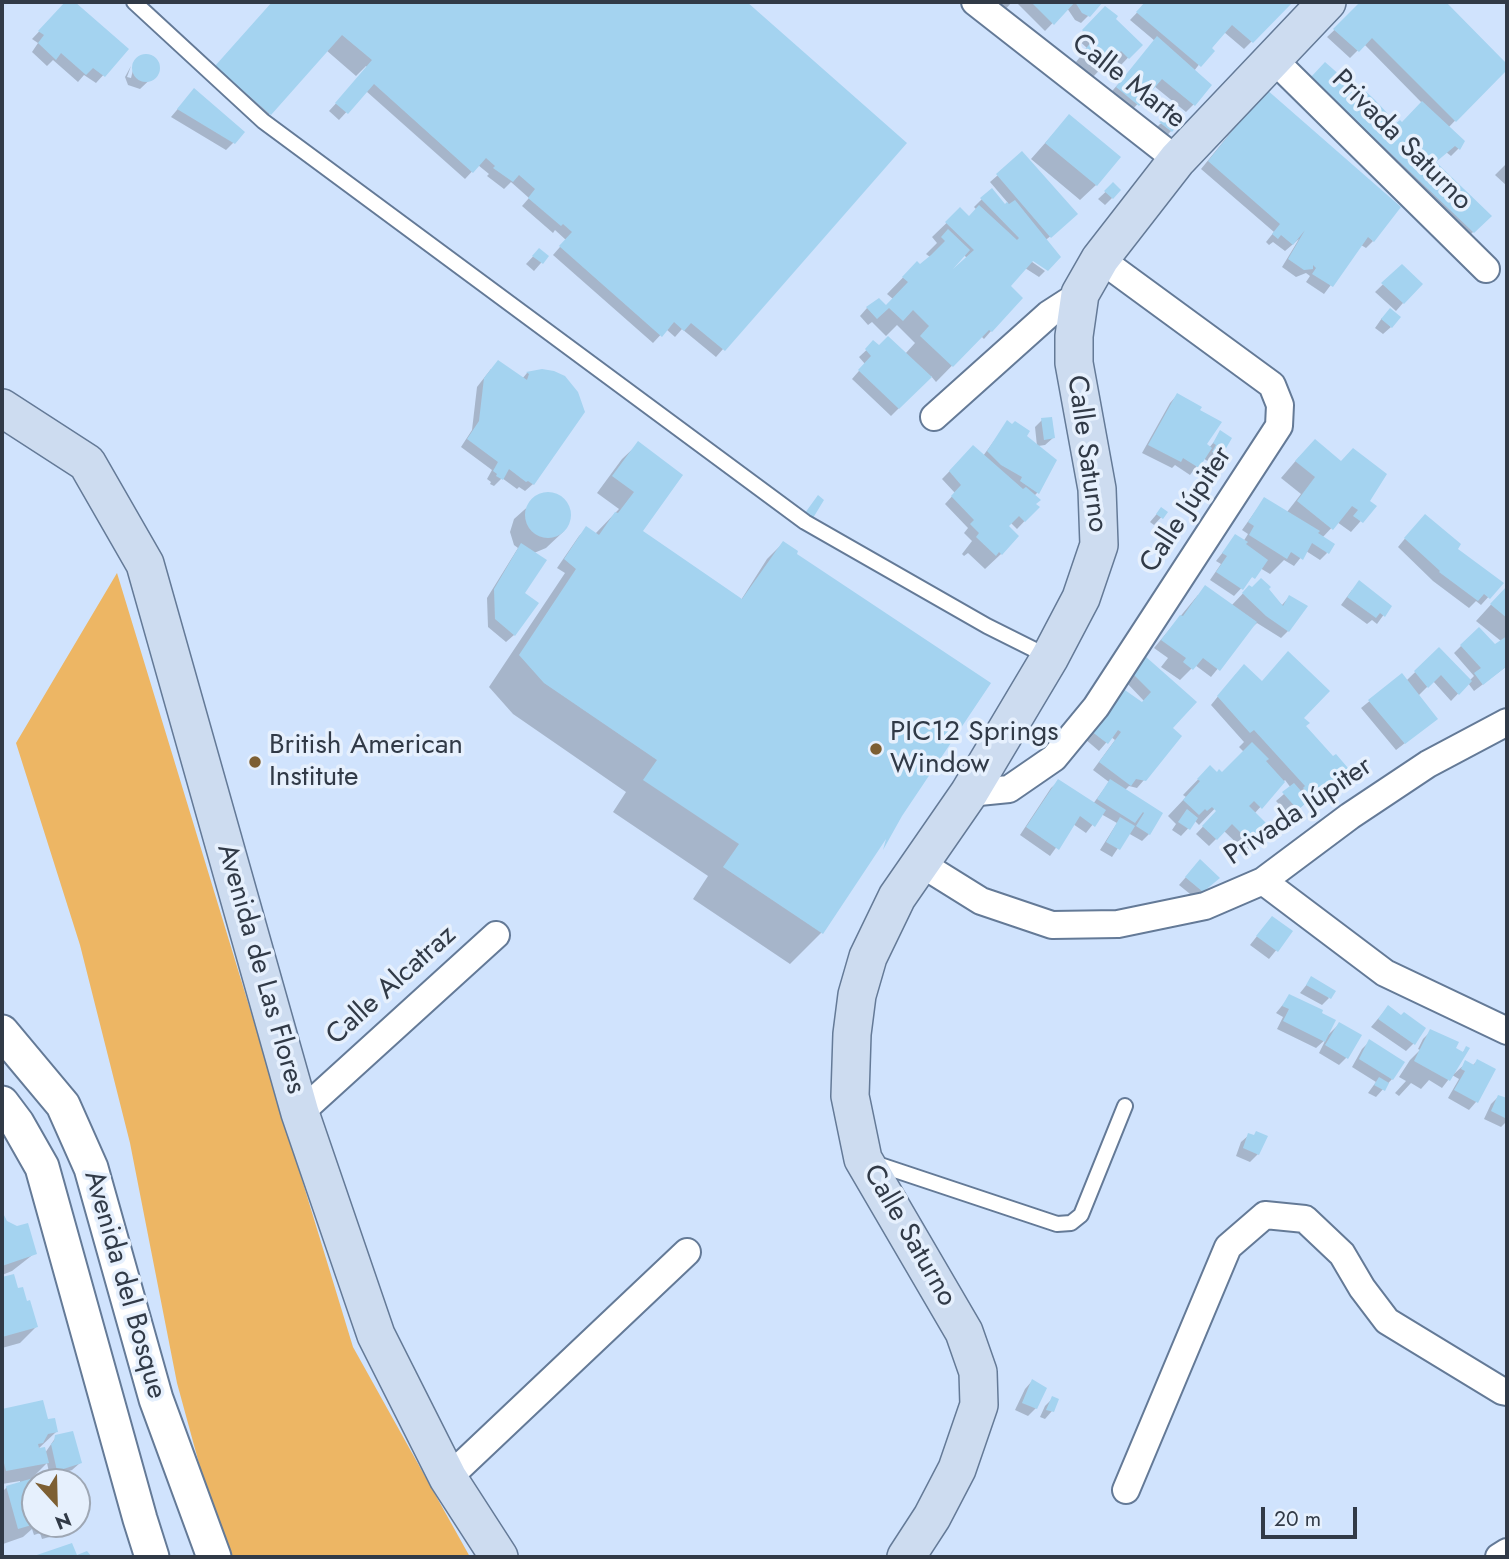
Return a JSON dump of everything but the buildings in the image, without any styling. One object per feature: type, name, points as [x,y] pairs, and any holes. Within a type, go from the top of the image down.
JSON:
[{"type":"main road","name":"Calle Saturno","points":[[906,1557],[932,1517],[957,1469],[979,1405],[978,1372],[964,1332],[863,1159],[850,1096],[852,1034],[857,995],[868,957],[897,897],[969,793],[1051,657],[1081,598],[1099,545],[1097,489],[1074,363],[1074,335],[1080,294],[1100,259],[1177,160],[1327,2]]},
{"type":"main road","name":"Avenida de Las Flores","points":[[2,408],[87,463],[145,564],[300,1113],[376,1335],[448,1478],[499,1557]]},
{"type":"street","name":"Calle Marte","points":[[975,2],[1177,160]]},
{"type":"street","name":"Privada Saturno","points":[[1272,58],[1486,269]]},
{"type":"street","name":"Calle Júpiter","points":[[969,793],[1009,789],[1054,758],[1096,707],[1279,426],[1280,405],[1272,385],[1100,259]]},
{"type":"street","points":[[934,417],[1049,314],[1080,294]]},
{"type":"street","name":"Privada Júpiter","points":[[920,863],[981,901],[1052,925],[1118,924],[1205,906],[1263,881],[1350,816],[1428,764],[1507,722]]},
{"type":"street","points":[[1263,881],[1385,973],[1507,1031]]},
{"type":"street","name":"Calle Alcatraz","points":[[300,1113],[496,934]]},
{"type":"street","name":"Avenida del Bosque","points":[[2,1032],[63,1105],[91,1168],[156,1399],[214,1557]]},
{"type":"street","name":"Avenida del Bosque","points":[[2,1103],[42,1167],[139,1519],[152,1557]]},
{"type":"street","points":[[1126,1490],[1228,1247],[1265,1215],[1305,1219],[1342,1254],[1362,1288],[1387,1321],[1507,1392]]},
{"type":"street","points":[[448,1478],[687,1252]]},
{"type":"street","points":[[1499,1557],[1507,1552]]},
{"type":"lane","points":[[134,2],[262,121],[805,522],[986,626],[1051,657]]},
{"type":"lane","points":[[863,1159],[1057,1224],[1071,1223],[1081,1215],[1125,1106]]},
{"type":"shaded area","points":[[117,573],[353,1347],[470,1557],[230,1557],[218,1533],[177,1383],[130,1143],[80,945],[16,743]]},
{"type":"place","name":"PIC12 Springs Window","points":[[876,749]]},
{"type":"place","name":"British American Institute","points":[[255,762]]}]
